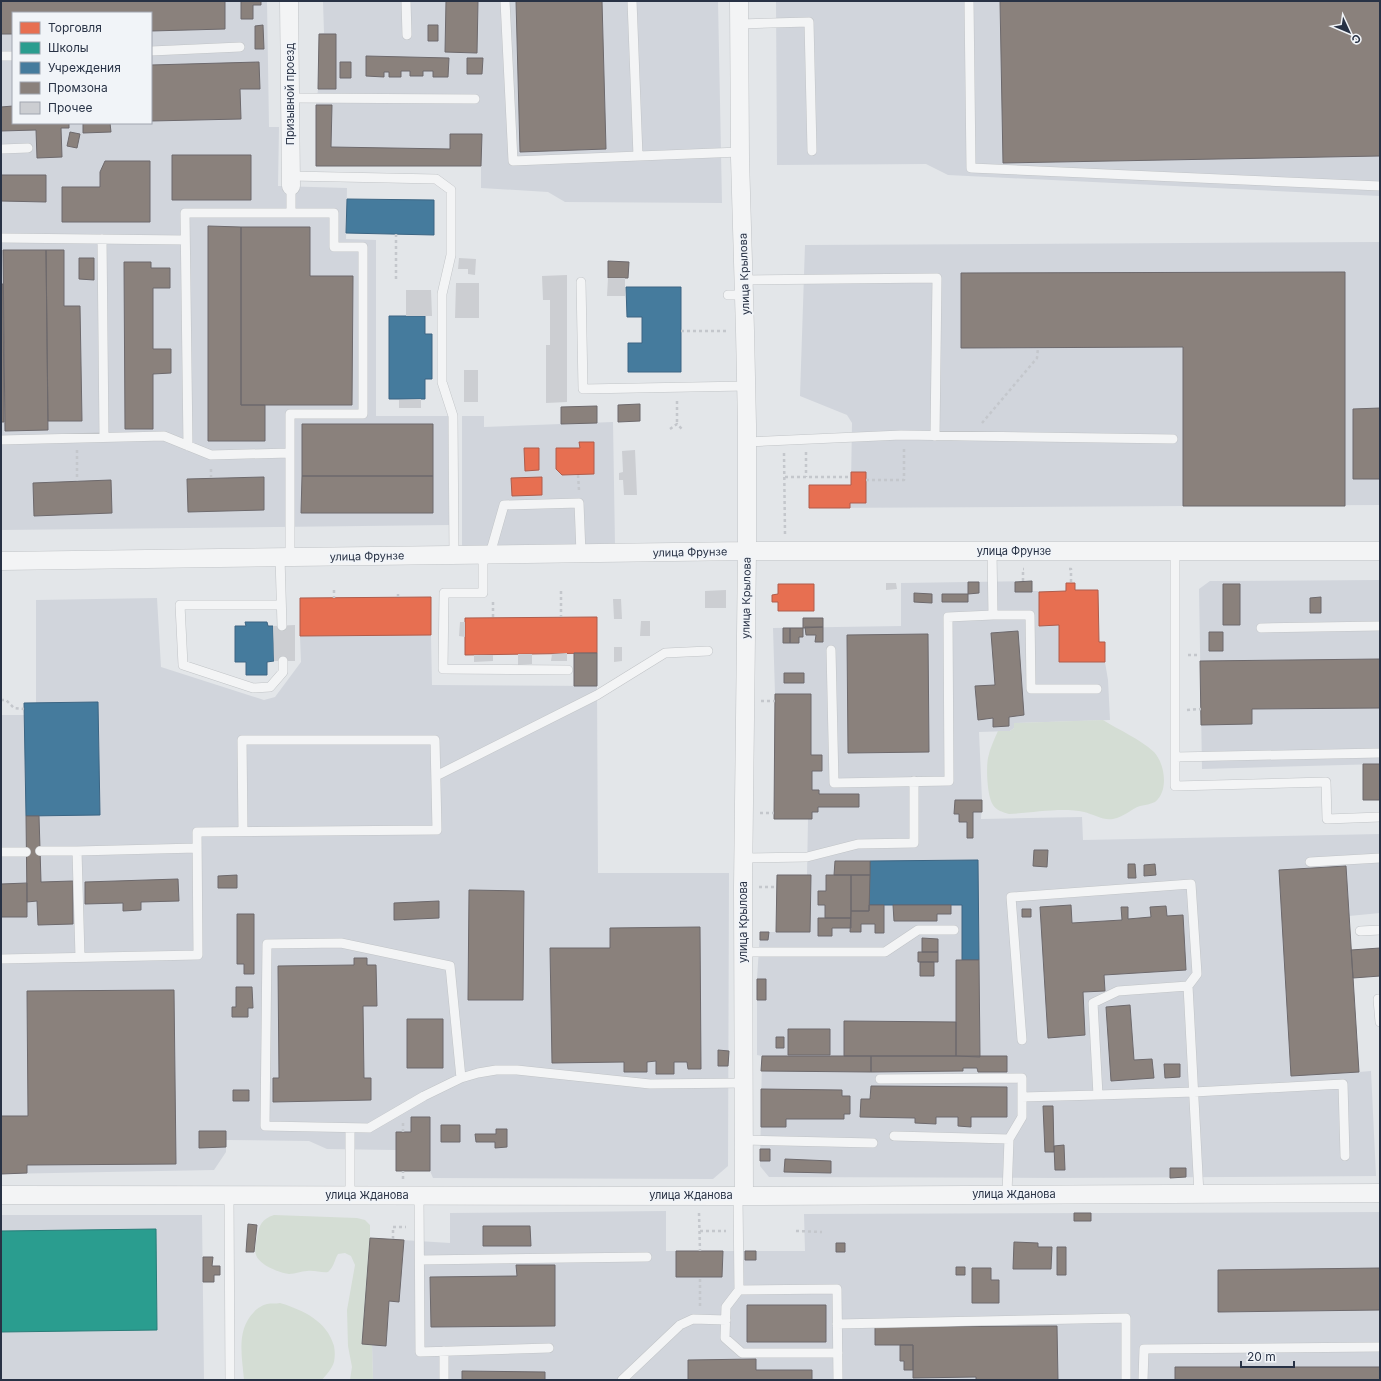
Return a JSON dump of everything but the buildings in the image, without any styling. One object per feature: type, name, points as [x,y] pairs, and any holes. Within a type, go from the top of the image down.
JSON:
[{"type":"street","name":"Призывной проезд","points":[[289,1],[291,181]]},
{"type":"street","name":"улица Крылова","points":[[740,1],[739,290],[746,331],[747,442],[743,952],[744,1140],[741,1196]]},
{"type":"street","name":"улица Фрунзе","points":[[1,561],[747,551],[1380,551]]},
{"type":"street","name":"улица Жданова","points":[[1,1195],[741,1196],[1380,1193]]},
{"type":"lane","points":[[406,1],[407,35]]},
{"type":"lane","points":[[505,1],[513,161],[740,152]]},
{"type":"lane","points":[[632,1],[638,156]]},
{"type":"lane","points":[[969,1],[971,168],[1380,186]]},
{"type":"lane","points":[[740,24],[809,22],[812,152]]},
{"type":"lane","points":[[152,50],[240,47]]},
{"type":"lane","points":[[1,56],[12,56]]},
{"type":"lane","points":[[290,98],[475,99]]},
{"type":"lane","points":[[1,149],[28,148]]},
{"type":"lane","points":[[291,213],[291,181],[436,179],[451,190],[451,255],[442,294],[442,382],[453,416],[454,555]]},
{"type":"lane","points":[[188,446],[185,213],[334,213],[334,247],[363,247],[363,414],[290,414],[285,557],[281,605],[282,626]]},
{"type":"lane","points":[[1,238],[185,240]]},
{"type":"lane","points":[[102,239],[104,437]]},
{"type":"lane","points":[[739,290],[937,278],[935,436]]},
{"type":"lane","points":[[581,282],[583,389],[746,386]]},
{"type":"lane","points":[[1,440],[164,436],[211,456],[289,453]]},
{"type":"lane","points":[[747,442],[905,436],[1172,439]]},
{"type":"lane","points":[[568,670],[443,669],[444,593],[483,592],[486,554],[504,505],[579,503],[581,553]]},
{"type":"lane","points":[[992,551],[993,616]]},
{"type":"lane","points":[[1174,551],[1176,786],[1326,782],[1327,819],[1380,817]]},
{"type":"lane","points":[[281,605],[180,605],[183,665],[253,688],[270,687],[283,672],[283,661]]},
{"type":"lane","points":[[831,650],[834,783],[949,781],[948,617],[1030,615],[1031,689],[1097,689]]},
{"type":"lane","points":[[1261,628],[1380,626]]},
{"type":"lane","points":[[436,776],[597,695],[665,653],[708,650]]},
{"type":"lane","points":[[1,959],[198,955],[197,832],[437,830],[435,740],[242,740],[243,831]]},
{"type":"lane","points":[[1175,756],[1380,753]]},
{"type":"lane","points":[[744,858],[807,857],[858,844],[914,843],[914,781]]},
{"type":"lane","points":[[40,851],[197,848]]},
{"type":"lane","points":[[77,851],[80,957]]},
{"type":"lane","points":[[1,852],[26,852]]},
{"type":"lane","points":[[1310,862],[1380,858]]},
{"type":"lane","points":[[1022,1040],[1011,897],[1191,884],[1197,974],[1188,986],[1199,1194]]},
{"type":"lane","points":[[743,952],[885,952],[918,930],[954,930]]},
{"type":"lane","points":[[1360,931],[1380,930]]},
{"type":"lane","points":[[461,1078],[450,966],[341,944],[267,944],[265,1126],[368,1128],[424,1096],[461,1078],[496,1070],[518,1070],[650,1084],[744,1082]]},
{"type":"lane","points":[[1098,1095],[1093,1003],[1118,991],[1188,986]]},
{"type":"lane","points":[[1380,999],[1378,1000],[1380,1022]]},
{"type":"lane","points":[[880,1079],[1022,1078],[1022,1117],[1009,1139],[1007,1194]]},
{"type":"lane","points":[[1022,1097],[1194,1092],[1343,1084],[1345,1156]]},
{"type":"lane","points":[[350,1128],[350,1195]]},
{"type":"lane","points":[[894,1136],[1009,1139]]},
{"type":"lane","points":[[744,1140],[873,1143]]},
{"type":"lane","points":[[229,1195],[230,1380]]},
{"type":"lane","points":[[419,1195],[420,1352],[549,1348]]},
{"type":"lane","points":[[741,1196],[738,1231],[739,1290],[726,1307],[726,1338],[742,1353],[838,1353]]},
{"type":"lane","points":[[420,1260],[647,1257]]},
{"type":"lane","points":[[739,1290],[837,1289],[838,1380]]},
{"type":"lane","points":[[837,1324],[1126,1318],[1126,1380]]},
{"type":"lane","points":[[622,1380],[680,1325],[693,1319],[726,1320]]},
{"type":"lane","points":[[1144,1380],[1144,1348],[1380,1347]]},
{"type":"lane","points":[[444,1351],[444,1380]]},
{"type":"path","points":[[396,234],[396,279]]},
{"type":"path","points":[[681,331],[746,331]]},
{"type":"path","points":[[970,436],[1037,358],[1038,348]]},
{"type":"path","points":[[676,387],[677,424],[682,429]]},
{"type":"path","points":[[670,429],[677,424]]},
{"type":"path","points":[[866,480],[904,480],[905,436]]},
{"type":"path","points":[[77,438],[78,481]]},
{"type":"path","points":[[805,439],[806,477]]},
{"type":"path","points":[[784,440],[785,551]]},
{"type":"path","points":[[785,477],[851,477]]},
{"type":"path","points":[[1070,583],[1071,574]]},
{"type":"path","points":[[334,590],[334,598]]},
{"type":"path","points":[[398,590],[398,597]]},
{"type":"path","points":[[561,591],[561,617]]},
{"type":"path","points":[[493,617],[494,599]]},
{"type":"path","points":[[1182,655],[1200,655]]},
{"type":"path","points":[[1,700],[6,700],[14,708],[24,709]]},
{"type":"path","points":[[699,1196],[700,1251]]},
{"type":"path","points":[[393,1239],[393,1227],[419,1228]]},
{"type":"path","points":[[700,1231],[738,1231]]},
{"type":"path","points":[[796,1231],[822,1232]]},
{"type":"path","points":[[700,1277],[700,1319]]},
{"type":"shaded area","points":[[1,1],[267,1],[269,127],[279,127],[278,186],[347,188],[346,239],[376,240],[376,416],[448,416],[449,525],[1,530]]},
{"type":"shaded area","points":[[323,1],[718,1],[722,203],[565,202],[548,192],[481,188],[481,166],[316,166],[316,105],[318,89],[319,34],[324,33]]},
{"type":"shaded area","points":[[776,1],[1380,1],[1380,196],[948,175],[926,164],[777,165]]},
{"type":"shaded area","points":[[1380,242],[1380,505],[809,508],[809,485],[851,485],[852,423],[847,415],[800,396],[805,245]]},
{"type":"shaded area","points":[[462,416],[484,416],[484,427],[613,422],[615,545],[462,548]]},
{"type":"shaded area","points":[[1380,580],[1380,764],[1202,769],[1199,589],[1210,581]]},
{"type":"shaded area","points":[[1032,581],[1032,591],[1065,591],[1066,583],[1075,583],[1075,590],[1098,590],[1099,642],[1105,642],[1105,662],[1108,680],[1110,720],[1014,723],[1014,728],[1010,731],[979,732],[982,800],[981,819],[1082,817],[1083,840],[1380,834],[1380,913],[1349,916],[1359,1072],[1371,1071],[1376,1176],[1055,1178],[769,1177],[760,1166],[762,1056],[757,1055],[757,979],[760,932],[776,932],[777,875],[807,875],[808,819],[774,819],[775,694],[773,628],[901,626],[901,583]]},
{"type":"shaded area","points":[[157,598],[161,667],[264,700],[275,697],[301,662],[300,636],[431,635],[432,685],[597,686],[598,873],[729,873],[728,1166],[713,1179],[433,1178],[430,1171],[396,1171],[396,1150],[327,1149],[309,1141],[226,1140],[226,1152],[214,1170],[1,1174],[1,715],[24,715],[24,703],[36,703],[36,600]]},
{"type":"shaded area","points":[[1103,720],[1142,743],[1158,757],[1163,770],[1164,785],[1155,802],[1140,806],[1121,817],[1113,819],[1102,818],[1084,812],[1066,810],[1009,814],[994,807],[989,795],[987,768],[992,744],[998,731],[1010,731],[1014,728],[1014,723]]},
{"type":"shaded area","points":[[666,1211],[666,1251],[805,1251],[804,1214],[1380,1212],[1380,1380],[373,1380],[372,1345],[362,1344],[370,1238],[450,1243],[450,1213]]},
{"type":"shaded area","points":[[1,1215],[202,1215],[204,1380],[1,1380]]},
{"type":"shaded area","points":[[274,1215],[357,1218],[365,1220],[370,1225],[362,1344],[372,1344],[373,1380],[350,1380],[352,1367],[348,1346],[347,1310],[355,1265],[351,1256],[345,1253],[338,1254],[333,1266],[328,1272],[305,1271],[289,1274],[270,1268],[258,1259],[255,1248],[260,1226],[267,1218]]},
{"type":"shaded area","points":[[280,1303],[297,1309],[313,1318],[320,1323],[331,1337],[334,1346],[334,1362],[322,1380],[244,1380],[242,1335],[248,1319],[258,1308],[262,1306]]}]
